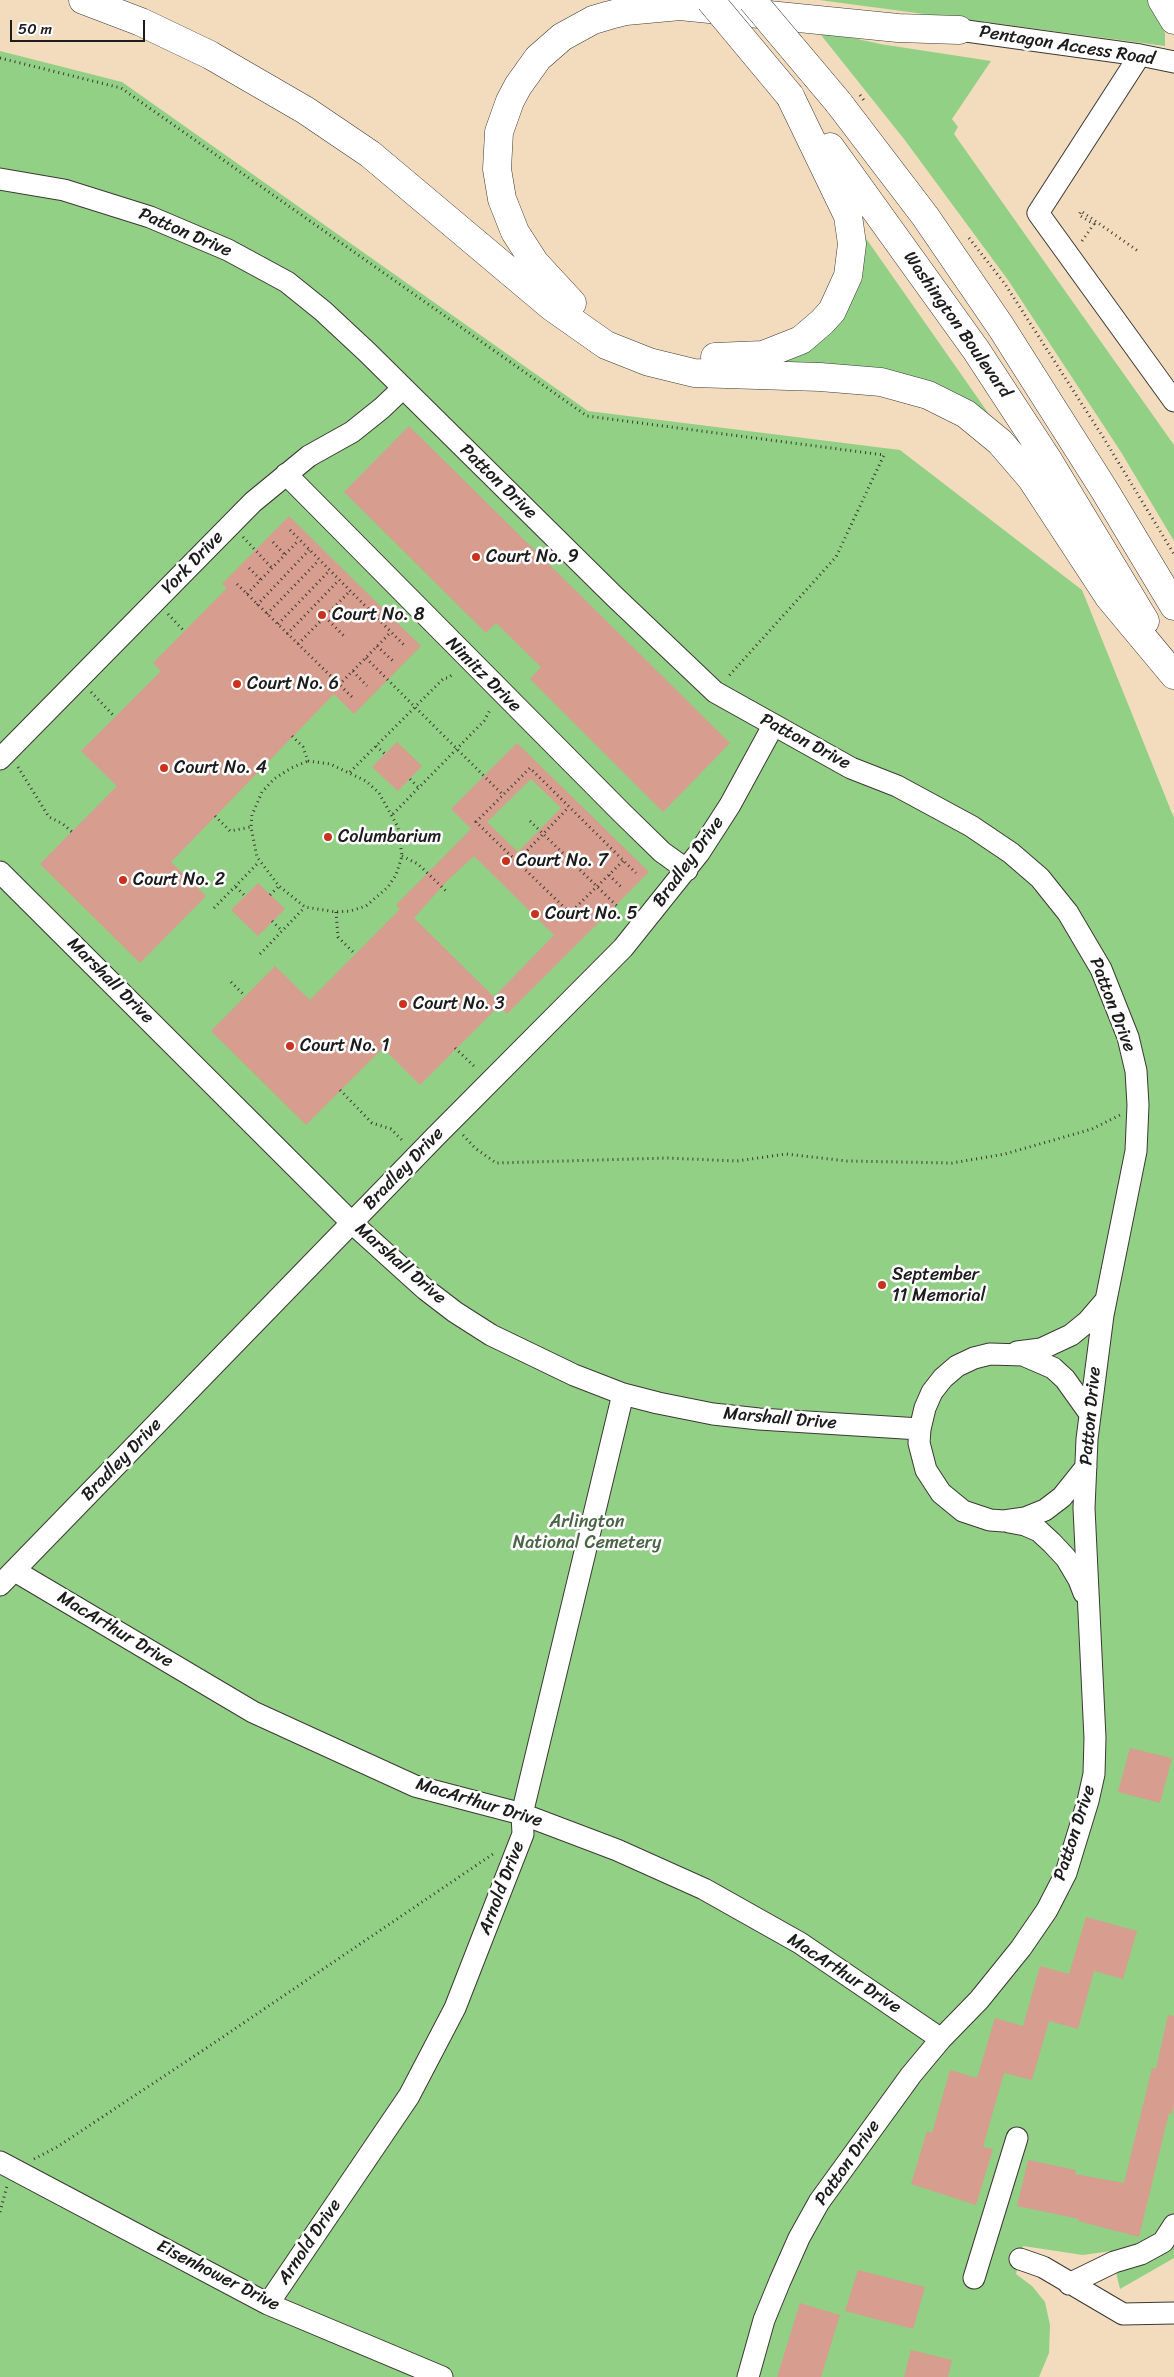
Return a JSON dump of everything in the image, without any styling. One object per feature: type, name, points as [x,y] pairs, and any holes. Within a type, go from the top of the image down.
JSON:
[{"type":"highway","points":[[83,0],[141,22],[210,55],[305,110],[399,177],[552,307],[606,345],[672,369],[723,375],[820,377],[881,382],[928,395],[966,414],[1000,442],[1031,478],[1051,505],[1109,597],[1174,676]]},
{"type":"highway","points":[[552,307],[522,270],[493,217],[484,185],[482,166],[486,129],[497,94],[527,49],[539,37],[568,17],[584,8],[614,0]]},
{"type":"highway","name":"Washington Boulevard","points":[[710,0],[790,96],[900,242],[976,350],[1082,515],[1174,671]]},
{"type":"highway","name":"Washington Boulevard","points":[[752,0],[838,102],[925,216],[996,318],[1174,605]]},
{"type":"highway","points":[[759,0],[898,16],[959,30]]},
{"type":"highway","points":[[1162,0],[1174,20]]},
{"type":"highway","points":[[790,96],[844,205],[848,216],[852,244],[848,276],[832,311],[812,332],[790,346],[770,353],[748,357],[713,357],[670,351],[631,339],[598,322],[558,290],[524,248],[507,215],[498,184],[496,150],[499,132],[510,101],[527,72],[549,47],[592,20],[626,11],[680,6],[898,28],[959,30]]},
{"type":"street","name":"Pentagon Access Road","points":[[959,30],[1140,55],[1174,62]]},
{"type":"street","points":[[1140,55],[1038,212],[1174,401]]},
{"type":"street","name":"Patton Drive","points":[[0,179],[64,190],[150,217],[228,250],[287,282],[323,311],[684,664],[715,692],[851,768],[897,786],[971,826],[1011,853],[1040,878],[1068,913],[1101,969],[1128,1037],[1136,1071],[1138,1105],[1136,1151],[1107,1298],[1090,1414],[1086,1467],[1084,1508],[1095,1738],[1094,1774],[1088,1801],[1066,1872],[1047,1910],[1021,1948],[979,2000],[941,2039],[875,2123],[815,2210],[799,2238],[764,2320],[748,2377]]},
{"type":"street","name":"York Drive","points":[[3,756],[253,502],[309,456],[348,435],[382,408],[403,388]]},
{"type":"street","name":"Nimitz Drive","points":[[286,474],[621,812],[662,852],[687,870]]},
{"type":"street","name":"Bradley Drive","points":[[7,1578],[450,1122],[623,948],[687,870],[730,805],[773,726]]},
{"type":"street","name":"Marshall Drive","points":[[0,872],[352,1223],[425,1289],[491,1336],[565,1371],[623,1394],[713,1414],[816,1423],[920,1429]]},
{"type":"street","points":[[1090,1612],[1079,1580],[1066,1558],[1039,1531],[1026,1525],[976,1516],[963,1511],[941,1493],[933,1482],[924,1463],[920,1443],[920,1429],[925,1408],[932,1392],[943,1378],[957,1366],[974,1358],[1007,1352],[1041,1349],[1071,1335],[1087,1322],[1107,1298]]},
{"type":"street","points":[[1007,1352],[1038,1360],[1053,1368],[1065,1379],[1090,1414]]},
{"type":"street","name":"Arnold Drive","points":[[268,2304],[409,2096],[455,2008],[523,1824],[623,1394]]},
{"type":"street","points":[[1004,1521],[1025,1518],[1045,1510],[1062,1496],[1086,1467]]},
{"type":"street","name":"MacArthur Drive","points":[[7,1578],[254,1712],[415,1786],[523,1824],[617,1850],[704,1889],[800,1943],[941,2039]]},
{"type":"street","points":[[974,2278],[1017,2138]]},
{"type":"street","name":"Eisenhower Drive","points":[[7,2166],[268,2304],[442,2377]]},
{"type":"street","points":[[1069,2284],[1114,2262],[1142,2254],[1170,2234]]},
{"type":"street","points":[[1020,2259],[1043,2267],[1123,2314],[1174,2313]]},
{"type":"path","points":[[0,58],[121,88],[587,416],[884,455],[836,556],[790,610],[734,668],[715,692]]},
{"type":"path","points":[[1094,224],[1079,214],[1081,211],[1138,251]]},
{"type":"path","points":[[290,530],[405,646]]},
{"type":"path","points":[[247,594],[300,540]]},
{"type":"path","points":[[273,542],[285,555]]},
{"type":"path","points":[[255,550],[272,568]]},
{"type":"path","points":[[258,604],[310,550]]},
{"type":"path","points":[[267,614],[319,560]]},
{"type":"path","points":[[249,568],[261,580]]},
{"type":"path","points":[[278,624],[330,570]]},
{"type":"path","points":[[287,634],[339,580]]},
{"type":"path","points":[[237,584],[354,698]]},
{"type":"path","points":[[298,644],[350,591]]},
{"type":"path","points":[[325,617],[345,637]]},
{"type":"path","points":[[339,685],[391,632]]},
{"type":"path","points":[[377,646],[393,661]]},
{"type":"path","points":[[366,658],[414,708],[503,794]]},
{"type":"path","points":[[353,671],[367,686]]},
{"type":"path","points":[[350,772],[444,678],[448,678],[453,674]]},
{"type":"path","points":[[79,679],[114,716]]},
{"type":"path","points":[[393,814],[484,721],[490,710]]},
{"type":"path","points":[[292,736],[303,748],[308,761]]},
{"type":"path","points":[[376,746],[384,754]]},
{"type":"path","points":[[3,756],[25,774],[41,807],[49,817],[63,824],[72,832]]},
{"type":"path","points":[[308,761],[330,764],[366,781],[379,793],[393,814],[398,826],[402,856],[396,875],[379,896],[366,906],[350,911],[336,912],[305,907],[279,886],[259,862],[254,848],[251,827],[252,815],[262,792],[274,779],[291,768],[308,761]]},
{"type":"path","points":[[623,861],[570,914],[476,822],[530,768],[636,873]]},
{"type":"path","points":[[410,779],[419,788]]},
{"type":"path","points":[[517,861],[569,807]]},
{"type":"path","points":[[215,816],[230,831],[251,827]]},
{"type":"path","points":[[530,821],[617,906]]},
{"type":"path","points":[[402,856],[418,864],[446,891]]},
{"type":"path","points":[[214,908],[259,862]]},
{"type":"path","points":[[609,875],[622,887]]},
{"type":"path","points":[[236,886],[245,896]]},
{"type":"path","points":[[270,895],[279,886]]},
{"type":"path","points":[[260,954],[305,907]]},
{"type":"path","points":[[336,912],[338,936],[356,954]]},
{"type":"path","points":[[272,921],[282,931]]},
{"type":"path","points":[[231,982],[245,996]]},
{"type":"path","points":[[455,1048],[490,1082]]},
{"type":"path","points":[[340,1090],[372,1123],[390,1129],[418,1155]]},
{"type":"path","points":[[450,1122],[475,1148],[496,1163],[668,1158],[736,1161],[786,1154],[847,1161],[952,1163],[1005,1154],[1092,1129],[1138,1105]]},
{"type":"path","points":[[0,2212],[7,2166],[56,2147],[200,2053],[523,1824]]},
{"type":"green space","points":[[819,0],[1147,0],[1151,3],[1165,33],[1165,46]]},
{"type":"green space","points":[[817,30],[880,44],[991,61],[952,119],[958,127],[954,134],[1174,445],[1174,541],[1121,452],[1008,280],[904,139]]},
{"type":"green space","name":"Arlington National Cemetery","points":[[0,51],[122,82],[588,411],[900,450],[1082,590],[1174,818],[1174,2258],[1120,2289],[1111,2251],[1083,2255],[1023,2246],[1016,2274],[1032,2286],[1045,2302],[1050,2325],[1049,2353],[1039,2377],[0,2377]]},
{"type":"green space","points":[[858,227],[998,427],[975,410],[753,363],[825,332]]},
{"type":"building","name":"Court No. 9","points":[[409,426],[730,743],[663,812],[530,679],[541,667],[496,623],[486,633],[344,492]]},
{"type":"building","points":[[289,516],[421,646],[354,714],[334,694],[171,862],[206,896],[140,963],[40,864],[117,786],[81,751],[161,671],[153,663],[227,588],[222,584]]},
{"type":"building","points":[[397,742],[422,766],[398,791],[372,767]]},
{"type":"building","points":[[517,743],[649,872],[507,1014],[499,1006],[420,1085],[383,1048],[306,1125],[211,1031],[275,966],[310,1000],[400,909],[396,905],[471,829],[451,809]],"holes":[[[531,779],[561,808],[518,852],[487,822]],[[474,856],[554,935],[494,997],[414,918],[447,881]]]},
{"type":"building","points":[[258,883],[285,909],[258,936],[231,910]]},
{"type":"building","points":[[1130,1748],[1172,1758],[1160,1803],[1118,1792]]},
{"type":"building","points":[[1086,1917],[1137,1931],[1123,1979],[1094,1971],[1078,2029],[1049,2021],[1032,2080],[1004,2073],[983,2147],[993,2149],[976,2205],[911,2184],[927,2131],[932,2133],[950,2070],[977,2078],[995,2018],[1023,2026],[1040,1966],[1069,1974]]},
{"type":"building","points":[[1168,2015],[1174,2016],[1174,2104],[1172,2114],[1169,2113],[1139,2237],[1078,2221],[1079,2219],[1017,2206],[1028,2160],[1076,2170],[1075,2174],[1124,2183],[1152,2068],[1156,2069]]},
{"type":"building","points":[[858,2270],[925,2287],[913,2329],[845,2311]]},
{"type":"building","points":[[800,2303],[840,2315],[821,2377],[777,2377]]},
{"type":"building","points":[[911,2350],[952,2360],[948,2377],[904,2377]]},
{"type":"place","name":"Court No. 9","points":[[476,557]]},
{"type":"place","name":"Court No. 8","points":[[322,615]]},
{"type":"place","name":"Court No. 6","points":[[237,684]]},
{"type":"place","name":"Court No. 4","points":[[164,768]]},
{"type":"place","name":"Columbarium","points":[[328,837]]},
{"type":"place","name":"Court No. 7","points":[[506,861]]},
{"type":"place","name":"Court No. 2","points":[[123,880]]},
{"type":"place","name":"Court No. 5","points":[[535,914]]},
{"type":"place","name":"Court No. 3","points":[[403,1004]]},
{"type":"place","name":"Court No. 1","points":[[290,1046]]},
{"type":"place","name":"September 11 Memorial","points":[[882,1285]]}]
